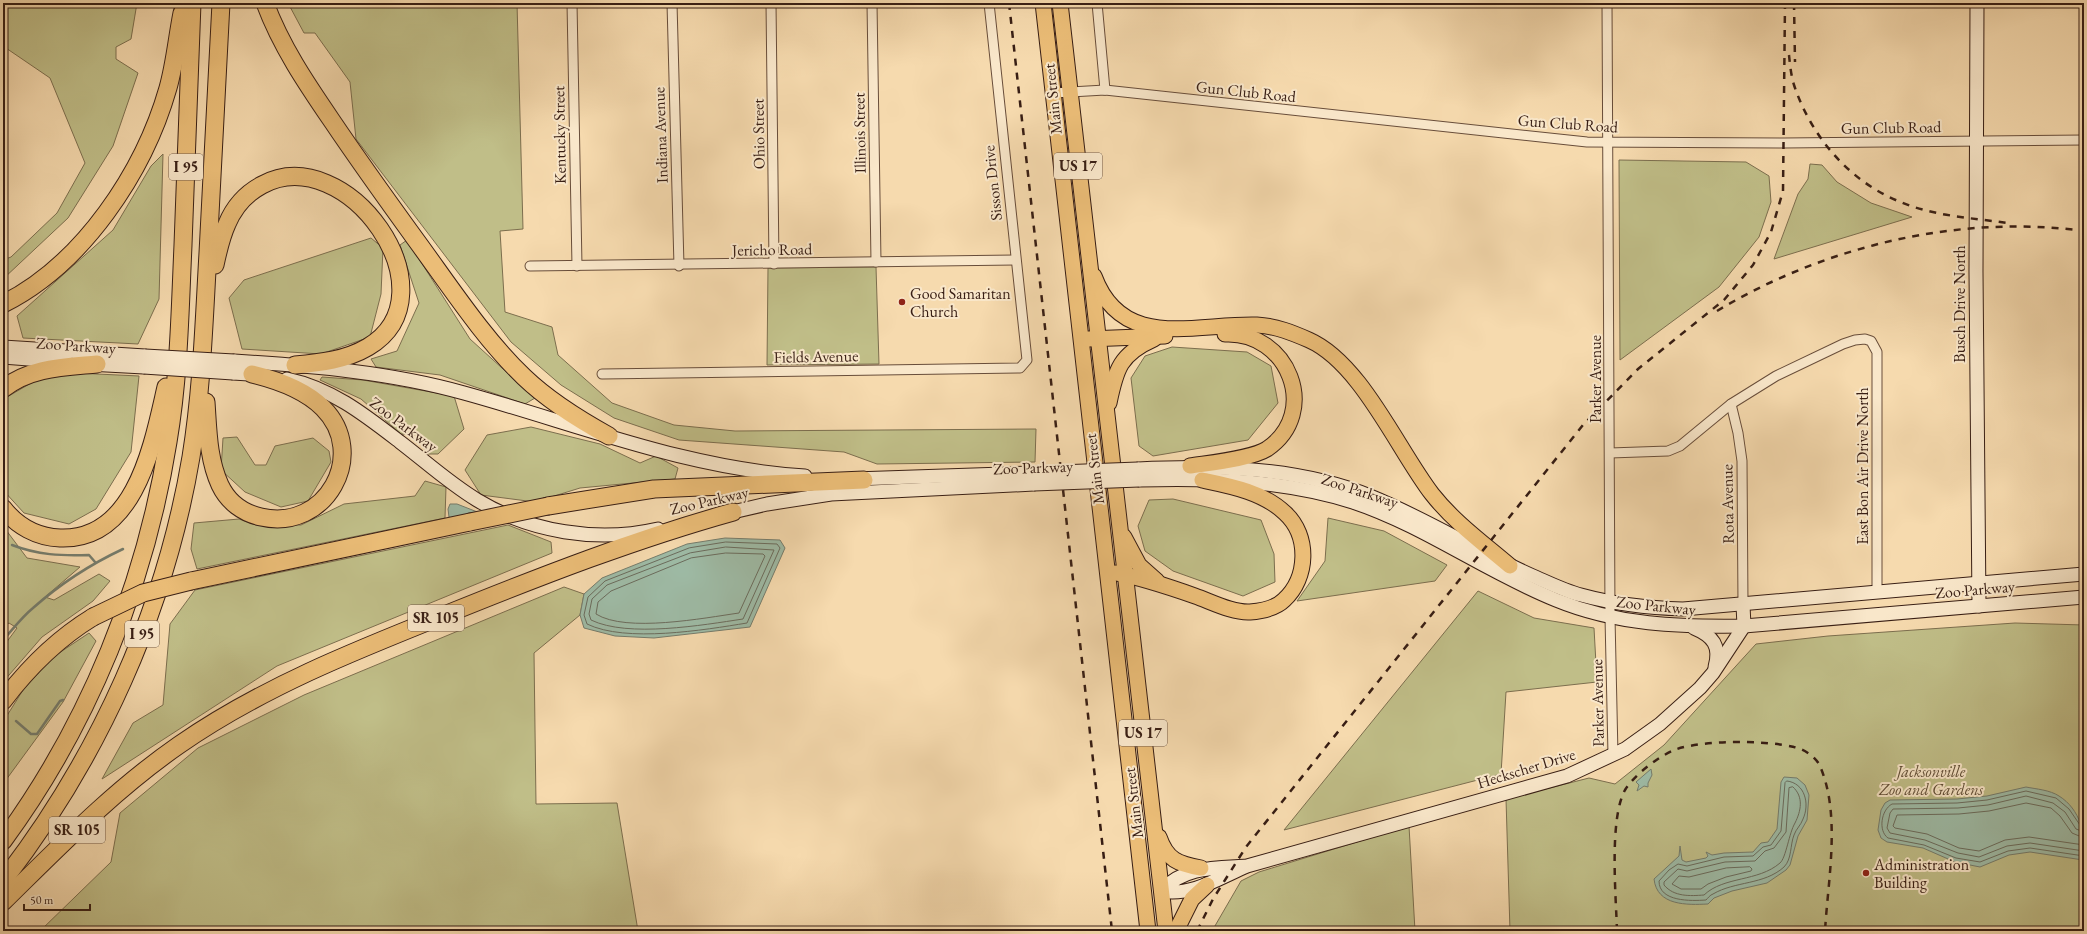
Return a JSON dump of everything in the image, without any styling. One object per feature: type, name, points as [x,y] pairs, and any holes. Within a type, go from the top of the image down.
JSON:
[{"type":"highway","points":[[3,304],[40,281],[68,256],[106,213],[127,181],[149,141],[169,87],[185,3]]},
{"type":"highway","name":"I 95","points":[[3,841],[41,784],[76,722],[107,656],[130,597],[152,521],[165,464],[175,395],[179,330],[192,3]]},
{"type":"highway","name":"I 95","points":[[3,881],[35,838],[76,774],[113,702],[144,629],[164,568],[184,490],[198,410],[205,314],[221,3]]},
{"type":"highway","points":[[265,3],[286,50],[373,181],[455,293],[509,362],[564,410],[609,436]]},
{"type":"highway","points":[[205,314],[224,231],[231,215],[245,196],[268,182],[289,176],[314,178],[341,191],[378,225],[386,238],[400,277],[400,301],[390,326],[369,346],[358,352],[330,361],[295,365]]},
{"type":"highway","points":[[3,508],[8,515],[30,531],[52,538],[77,537],[89,534],[99,529],[117,514],[134,491],[149,457],[179,330]]},
{"type":"highway","points":[[202,357],[210,454],[220,486],[227,497],[239,508],[252,515],[280,519],[295,517],[306,513],[317,506],[333,487],[341,463],[339,437],[328,414],[312,399],[286,385],[252,374]]},
{"type":"highway","points":[[3,388],[21,378],[44,370],[97,364]]},
{"type":"highway","name":"SR 105","points":[[3,701],[40,658],[61,639],[93,617],[143,593],[191,581],[548,506],[654,489],[864,480]]},
{"type":"highway","name":"SR 105","points":[[3,902],[82,825],[156,762],[184,741],[256,697],[381,640],[507,590],[668,531],[733,512]]},
{"type":"main road","name":"Main Street","points":[[1043,3],[1147,926]]},
{"type":"main road","name":"Main Street","points":[[1060,3],[1166,931]]},
{"type":"main road","name":"Busch Drive North","points":[[1977,3],[1977,465],[1979,606]]},
{"type":"main road","points":[[1089,260],[1098,286],[1106,299],[1118,313],[1139,324],[1162,332],[1229,333],[1241,335],[1259,341],[1281,358],[1294,387],[1294,404],[1289,422],[1280,437],[1266,449],[1249,455],[1190,466]]},
{"type":"main road","points":[[1080,335],[1162,332],[1258,325],[1286,331],[1311,341],[1324,349],[1357,380],[1432,494],[1455,520],[1510,566]]},
{"type":"main road","points":[[1106,415],[1112,387],[1122,361],[1137,346],[1162,332]]},
{"type":"main road","name":"Zoo Parkway","points":[[3,347],[145,361],[234,367],[295,365],[408,379],[464,393],[646,448],[721,465],[790,475],[864,480],[1033,479],[1138,475],[1280,486],[1351,502],[1378,511],[1556,600],[1610,618],[1642,623],[1689,626],[1744,626],[2084,597]]},
{"type":"main road","name":"Zoo Parkway","points":[[3,357],[97,364],[145,361]]},
{"type":"main road","name":"Zoo Parkway","points":[[234,367],[252,374],[298,382],[341,400],[368,417],[470,495],[492,508],[529,524],[569,532],[610,534],[651,530],[799,498],[1033,479]]},
{"type":"main road","name":"Zoo Parkway","points":[[1138,475],[1190,466],[1288,475],[1323,482],[1369,496],[1439,529],[1510,566],[1562,589],[1610,602],[1660,608],[1683,609],[1743,605],[2084,574]]},
{"type":"main road","points":[[1107,571],[1161,584],[1233,609],[1249,612],[1267,609],[1284,600],[1297,585],[1301,575],[1301,542],[1299,534],[1287,515],[1259,495],[1202,480]]},
{"type":"main road","points":[[1119,529],[1139,565],[1161,584]]},
{"type":"main road","points":[[1743,605],[1744,626]]},
{"type":"main road","points":[[1689,626],[1706,633],[1714,641],[1717,660],[1713,673]]},
{"type":"main road","name":"Heckscher Drive","points":[[1161,891],[1180,892],[1207,885],[1247,866],[1567,776],[1625,749],[1660,724],[1682,705],[1713,673],[1744,626]]},
{"type":"main road","points":[[1152,816],[1164,850],[1178,863],[1201,868]]},
{"type":"main road","name":"Heckscher Drive","points":[[1161,891],[1169,882],[1201,868],[1247,866]]},
{"type":"main road","points":[[1141,870],[1161,891],[1151,906],[1147,926]]},
{"type":"main road","points":[[1176,931],[1192,899],[1207,885]]},
{"type":"street","name":"Kentucky Street","points":[[572,3],[577,266]]},
{"type":"street","name":"Indiana Avenue","points":[[672,3],[679,266]]},
{"type":"street","name":"Ohio Street","points":[[771,3],[774,264]]},
{"type":"street","name":"Illinois Street","points":[[872,3],[876,262]]},
{"type":"street","name":"Sisson Drive","points":[[989,3],[1015,260],[1027,360]]},
{"type":"street","points":[[1097,3],[1105,90]]},
{"type":"street","name":"Parker Avenue","points":[[1607,3],[1609,143],[1610,618],[1613,755]]},
{"type":"street","name":"Gun Club Road","points":[[1053,93],[1105,90],[1587,142],[2084,140]]},
{"type":"street","name":"Jericho Road","points":[[530,266],[679,266],[1015,260]]},
{"type":"street","name":"East Bon Air Drive North","points":[[1731,404],[1776,376],[1843,344],[1855,340],[1865,339],[1871,341],[1877,352],[1877,593]]},
{"type":"street","name":"Fields Avenue","points":[[602,374],[1020,368],[1027,360]]},
{"type":"street","points":[[1610,453],[1668,451],[1680,446],[1731,404]]},
{"type":"street","name":"Rota Avenue","points":[[1731,404],[1738,433],[1742,461],[1743,605]]},
{"type":"green space","points":[[3,3],[137,3],[131,39],[116,47],[116,59],[138,73],[113,146],[68,218],[3,279],[3,260],[11,257],[57,213],[85,163],[50,78],[3,46]]},
{"type":"green space","points":[[288,3],[517,3],[523,229],[500,231],[505,312],[552,327],[558,355],[612,403],[674,425],[735,431],[1036,429],[1035,462],[877,464],[844,452],[679,440],[614,418],[561,385],[511,342],[356,139],[350,82],[315,33],[304,33]]},
{"type":"green space","points":[[163,154],[159,299],[138,344],[23,338],[17,316],[113,230],[151,166]]},
{"type":"green space","points":[[1619,160],[1746,162],[1769,176],[1771,202],[1759,237],[1719,287],[1620,360]]},
{"type":"green space","points":[[1810,164],[1822,165],[1837,182],[1871,203],[1912,217],[1774,259],[1798,194],[1808,179]]},
{"type":"green space","points":[[371,238],[383,248],[381,294],[370,337],[321,354],[242,349],[229,298],[244,280]]},
{"type":"green space","points":[[407,240],[470,339],[535,398],[525,404],[440,375],[376,367],[371,359],[397,351],[419,303],[400,245]]},
{"type":"green space","points":[[876,267],[879,364],[767,365],[768,268]]},
{"type":"green space","points":[[1172,347],[1247,352],[1271,366],[1278,403],[1248,440],[1153,456],[1139,446],[1131,378],[1145,356]]},
{"type":"green space","points":[[76,373],[139,376],[131,452],[96,509],[69,524],[24,513],[3,490],[3,408],[7,397],[38,379]]},
{"type":"green space","points":[[322,377],[363,380],[454,396],[464,429],[438,454],[427,454],[419,435],[401,434],[361,399],[320,380]]},
{"type":"green space","points":[[531,427],[600,444],[640,463],[656,456],[678,468],[675,479],[580,488],[535,502],[481,495],[465,470],[487,435]]},
{"type":"green space","points":[[237,437],[255,465],[266,465],[275,446],[313,438],[329,451],[331,462],[308,501],[281,507],[245,492],[221,470],[223,438]]},
{"type":"green space","points":[[425,481],[446,487],[445,518],[197,569],[191,549],[194,523],[239,519],[256,525],[301,525],[344,504],[415,496]]},
{"type":"green space","points":[[1173,499],[1261,520],[1274,554],[1275,582],[1243,596],[1173,571],[1145,551],[1138,526],[1149,500]]},
{"type":"green space","points":[[1328,518],[1384,531],[1447,565],[1435,581],[1297,601],[1325,561]]},
{"type":"green space","points":[[508,525],[551,542],[552,553],[277,666],[102,779],[133,723],[163,705],[170,624],[195,590]]},
{"type":"green space","points":[[3,526],[27,558],[80,567],[45,597],[54,600],[99,574],[110,581],[93,601],[42,637],[3,682],[3,647],[17,628],[9,623],[3,627]]},
{"type":"green space","points":[[564,587],[584,594],[580,615],[534,653],[536,804],[617,803],[638,931],[40,931],[111,862],[120,813],[198,748],[304,695]]},
{"type":"green space","points":[[1478,591],[1534,618],[1594,628],[1597,682],[1506,692],[1501,774],[1284,830]]},
{"type":"green space","name":"Jacksonville Zoo and Gardens","points":[[2015,623],[2084,625],[2084,931],[1510,931],[1506,799],[1589,778],[1615,784],[1664,745],[1756,644],[1828,636]]},
{"type":"green space","points":[[89,633],[96,641],[63,702],[3,784],[3,722],[23,690],[53,657]]},
{"type":"green space","points":[[1409,826],[1415,931],[1212,931],[1241,881],[1259,872]]},
{"type":"water","points":[[450,504],[457,504],[480,513],[452,519],[449,517],[448,509]]},
{"type":"water","points":[[725,538],[780,540],[785,548],[750,627],[654,638],[615,636],[584,628],[580,615],[584,594],[602,578],[687,544]]},
{"type":"water","points":[[1651,769],[1652,775],[1648,783],[1648,787],[1644,786],[1637,791],[1639,785],[1636,782]]},
{"type":"water","points":[[1784,777],[1797,778],[1805,785],[1809,795],[1807,820],[1798,836],[1790,865],[1786,870],[1767,883],[1732,891],[1714,898],[1708,904],[1682,904],[1667,899],[1661,894],[1656,888],[1654,879],[1679,856],[1680,846],[1682,860],[1686,862],[1706,858],[1708,856],[1706,852],[1712,855],[1753,852],[1761,843],[1768,842],[1777,829],[1781,782]]},
{"type":"water","points":[[2026,787],[2051,792],[2066,801],[2072,808],[2077,815],[2083,832],[2083,860],[2030,852],[2009,855],[1980,867],[1955,862],[1923,848],[1887,842],[1881,838],[1878,830],[1881,810],[1885,803],[1890,800],[1957,799],[1987,796]]},
{"type":"waterway","points":[[12,545],[31,551],[50,554],[89,555],[95,562]]},
{"type":"waterway","points":[[3,640],[25,615],[43,599],[99,561],[123,549]]},
{"type":"waterway","points":[[16,721],[31,734],[37,734],[60,701],[63,700]]},
{"type":"railway","points":[[1009,3],[1112,931]]},
{"type":"railway","points":[[1197,931],[1213,899],[1246,847],[1583,425],[1638,369],[1724,300],[1753,265],[1771,232],[1783,191],[1785,3]]},
{"type":"railway","points":[[1794,3],[1795,62]]},
{"type":"railway","points":[[1789,55],[1794,85],[1810,122],[1821,139],[1834,154],[1848,169],[1863,181],[1898,201],[1924,210],[1952,216],[2008,223]]},
{"type":"railway","points":[[1717,311],[1759,288],[1802,269],[1848,253],[1894,240],[1941,232],[1989,227],[2037,227],[2084,231]]},
{"type":"railway","points":[[1617,931],[1615,838],[1620,803],[1625,790],[1641,772],[1670,752],[1689,746],[1735,742],[1767,743],[1798,748],[1813,757],[1820,766],[1826,785],[1832,826],[1832,847],[1825,931]]},
{"type":"place","name":"Good Samaritan Church","points":[[902,302]]},
{"type":"place","name":"Administration Building","points":[[1866,873]]}]
